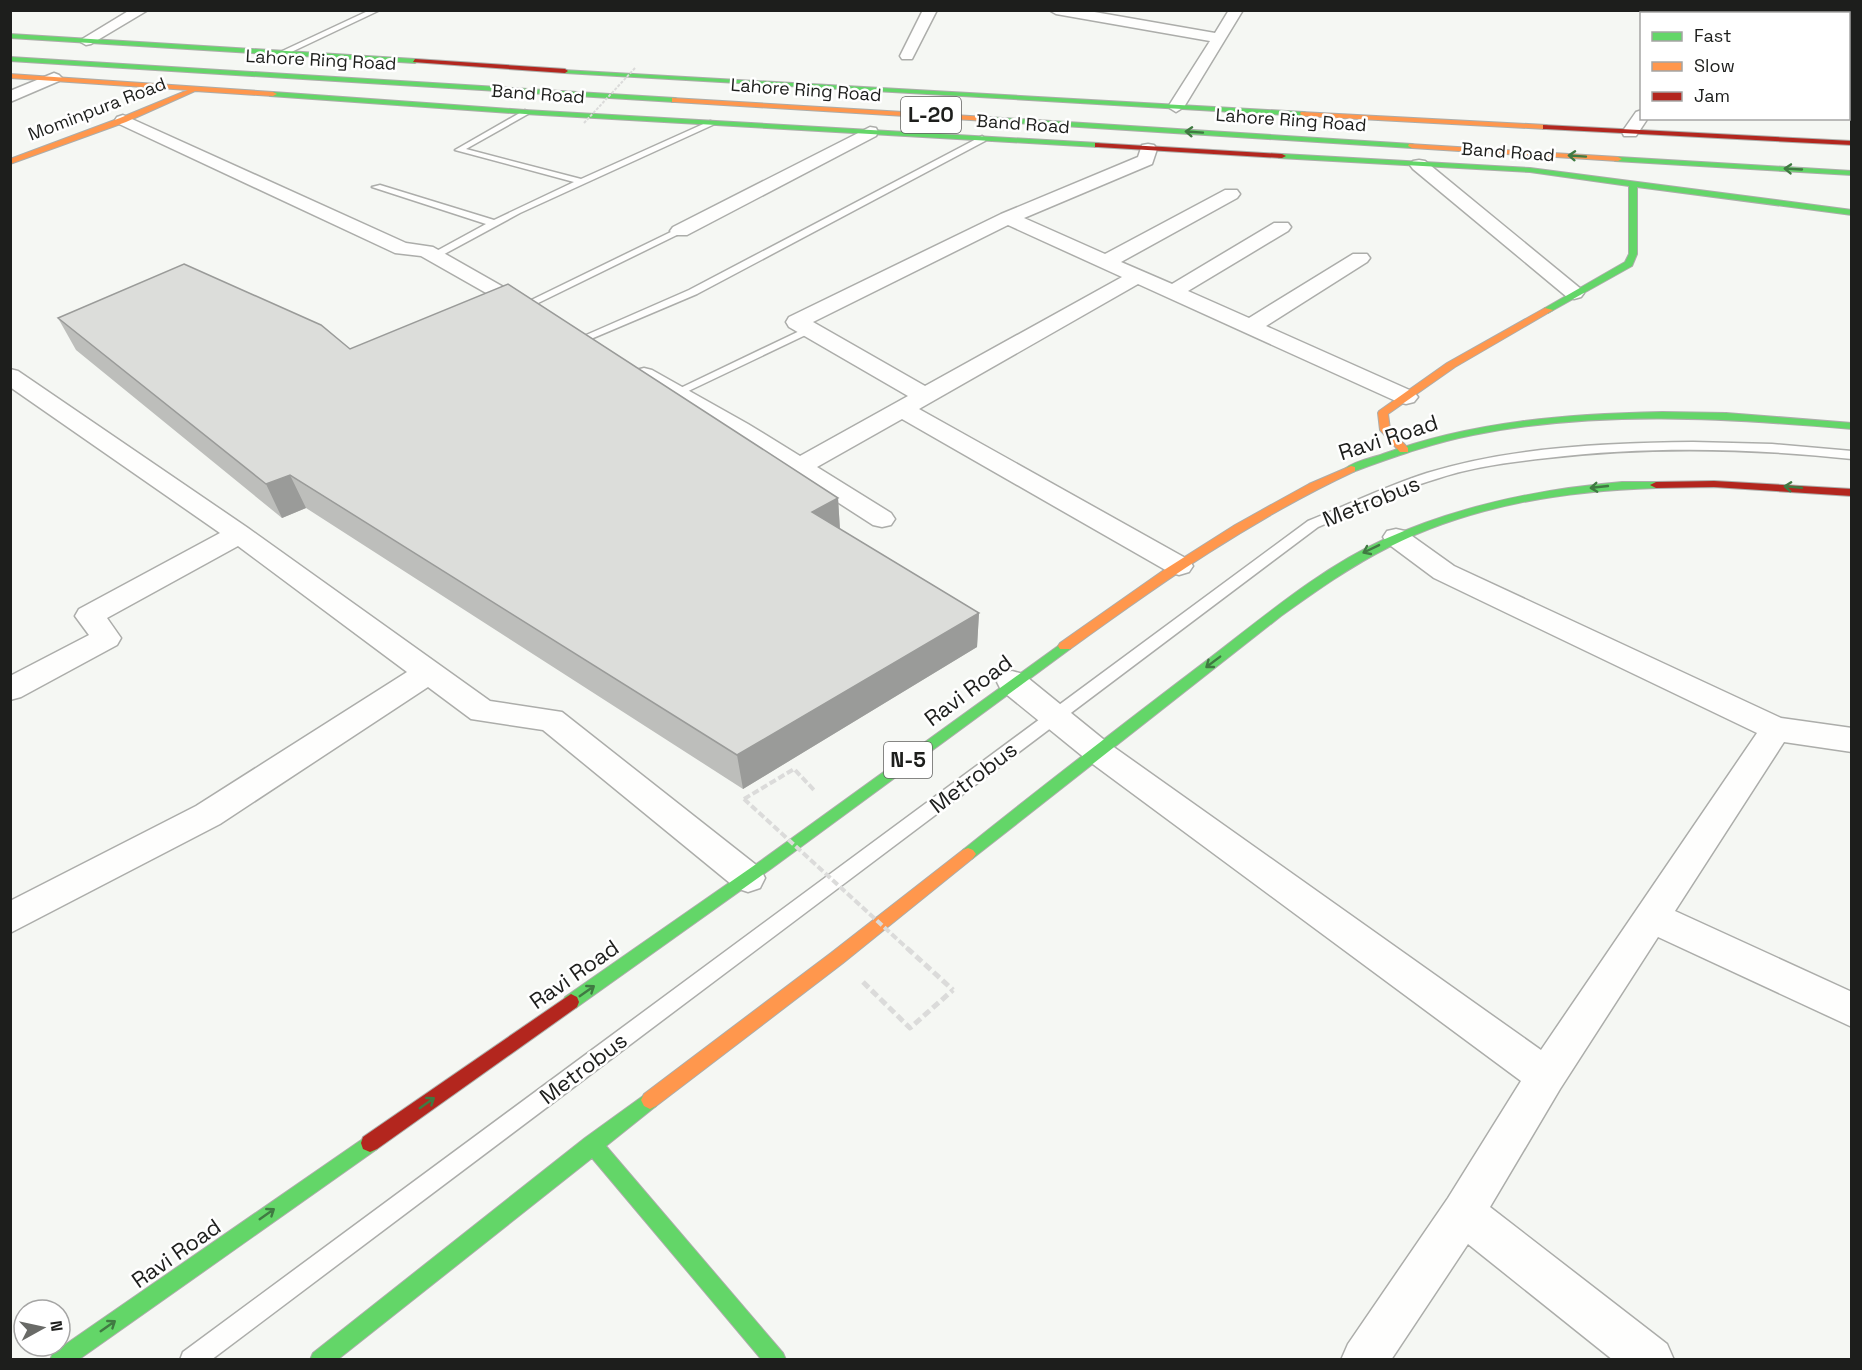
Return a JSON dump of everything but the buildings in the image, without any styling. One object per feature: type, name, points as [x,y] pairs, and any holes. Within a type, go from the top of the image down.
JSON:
[{"type":"main road","name":"Band Road","points":[[10,36],[1176,107],[1851,143]]},
{"type":"main road","name":"Lahore Ring Road","points":[[10,49],[1851,159]]},
{"type":"main road","name":"Lahore Ring Road","points":[[10,59],[1851,173]]},
{"type":"main road","name":"Band Road","points":[[10,76],[525,112],[1530,170],[1633,183],[1738,200],[1851,213]]},
{"type":"main road","name":"Mominpura Road","points":[[10,162],[196,90]]},
{"type":"main road","points":[[1770,154],[1851,153]]},
{"type":"main road","points":[[1607,158],[1686,180],[1794,191]]},
{"type":"main road","points":[[1404,450],[1384,432],[1381,422],[1383,413],[1451,364],[1629,264],[1633,254],[1633,183]]},
{"type":"main road","name":"Ravi Road","points":[[60,1359],[748,878],[1012,682],[1179,566],[1280,505],[1341,474],[1404,450],[1480,432],[1569,420],[1603,418],[1706,417],[1817,422],[1851,426]]},
{"type":"main road","points":[[337,1354],[592,1144],[837,958],[1097,751],[1325,577],[1365,552],[1396,537],[1466,511],[1510,500],[1624,485],[1725,483],[1851,493]]},
{"type":"main road","points":[[592,1144],[776,1359]]},
{"type":"street","points":[[86,40],[141,10]]},
{"type":"street","points":[[907,56],[930,10]]},
{"type":"street","points":[[1056,10],[1219,38]]},
{"type":"street","points":[[1176,107],[1236,10]]},
{"type":"street","points":[[10,97],[54,78]]},
{"type":"street","points":[[1630,132],[1640,116]]},
{"type":"street","points":[[123,120],[402,249],[426,251],[543,317]]},
{"type":"street","points":[[680,231],[870,132]]},
{"type":"street","points":[[925,396],[797,322],[1008,218],[1146,160],[1148,149]]},
{"type":"street","points":[[1419,165],[1574,294]]},
{"type":"street","points":[[1107,262],[1231,194]]},
{"type":"street","points":[[1008,218],[1406,397]]},
{"type":"street","points":[[1173,292],[1281,227]]},
{"type":"street","points":[[1250,327],[1359,258]]},
{"type":"street","points":[[800,467],[1138,276]]},
{"type":"street","points":[[562,328],[601,350]]},
{"type":"street","points":[[629,366],[800,467],[882,519]]},
{"type":"street","points":[[10,376],[239,534],[482,711],[551,720],[748,878]]},
{"type":"street","points":[[902,409],[1179,566]]},
{"type":"street","points":[[10,689],[108,638],[89,616],[239,534]]},
{"type":"street","points":[[1396,537],[1444,572],[1776,729],[1851,740]]},
{"type":"street","points":[[10,918],[208,815],[429,672]]},
{"type":"street","points":[[1012,682],[1097,751],[1546,1076]]},
{"type":"street","points":[[1364,1359],[1463,1213],[1546,1076],[1776,729]]},
{"type":"street","points":[[1652,917],[1851,1010]]},
{"type":"street","points":[[1463,1213],[1651,1359]]},
{"type":"lane","points":[[282,53],[376,10]]},
{"type":"lane","points":[[525,112],[459,150],[583,182]]},
{"type":"lane","points":[[434,256],[494,224],[713,123]]},
{"type":"lane","points":[[582,339],[693,292],[982,139]]},
{"type":"lane","points":[[377,187],[494,224]]},
{"type":"lane","points":[[524,306],[680,231]]},
{"type":"lane","points":[[676,393],[810,329]]},
{"type":"lane","name":"Metrobus","points":[[191,1359],[1313,524],[1432,476],[1505,460],[1586,449],[1674,445],[1773,447],[1851,455]]},
{"type":"path","points":[[584,123],[636,67]]},
{"type":"path","points":[[794,769],[744,799],[952,990],[910,1028],[837,958]]},
{"type":"green space","points":[[1716,11],[1851,11],[1851,40],[1850,12]]},
{"type":"traffic: fast","points":[[10,36],[415,61]]},
{"type":"traffic: fast","points":[[10,59],[675,100]]},
{"type":"traffic: fast","points":[[565,71],[1304,114]]},
{"type":"traffic: fast","points":[[273,94],[525,112],[1098,145]]},
{"type":"traffic: fast","points":[[987,119],[1412,146]]},
{"type":"traffic: fast","points":[[1282,156],[1530,170],[1852,213]]},
{"type":"traffic: fast","points":[[1618,159],[1852,173]]},
{"type":"traffic: fast","points":[[1548,310],[1629,264],[1633,254],[1633,183]]},
{"type":"traffic: fast","points":[[1351,469],[1411,448],[1472,432],[1535,422],[1598,416],[1726,416],[1852,426]]},
{"type":"traffic: fast","points":[[968,854],[1277,613],[1364,555],[1418,529],[1451,517],[1518,499],[1587,489],[1656,485]]},
{"type":"traffic: fast","points":[[571,1002],[767,864],[1065,646]]},
{"type":"traffic: fast","points":[[320,1360],[650,1100]]},
{"type":"traffic: fast","points":[[60,1360],[370,1143]]},
{"type":"traffic: fast","points":[[592,1144],[776,1360]]},
{"type":"traffic: slow","points":[[10,76],[273,94]]},
{"type":"traffic: slow","points":[[10,162],[123,120],[192,91]]},
{"type":"traffic: slow","points":[[675,100],[987,119]]},
{"type":"traffic: slow","points":[[1304,114],[1546,127]]},
{"type":"traffic: slow","points":[[1412,146],[1618,159]]},
{"type":"traffic: slow","points":[[1404,450],[1385,430],[1383,413],[1451,365],[1548,310]]},
{"type":"traffic: slow","points":[[1065,646],[1168,573],[1239,527],[1351,469]]},
{"type":"traffic: slow","points":[[650,1100],[837,958],[968,854]]},
{"type":"traffic: jam","points":[[415,61],[565,71]]},
{"type":"traffic: jam","points":[[1546,127],[1852,143]]},
{"type":"traffic: jam","points":[[1098,145],[1282,156]]},
{"type":"traffic: jam","points":[[1656,485],[1714,484],[1852,493]]},
{"type":"traffic: jam","points":[[370,1143],[571,1002]]}]
